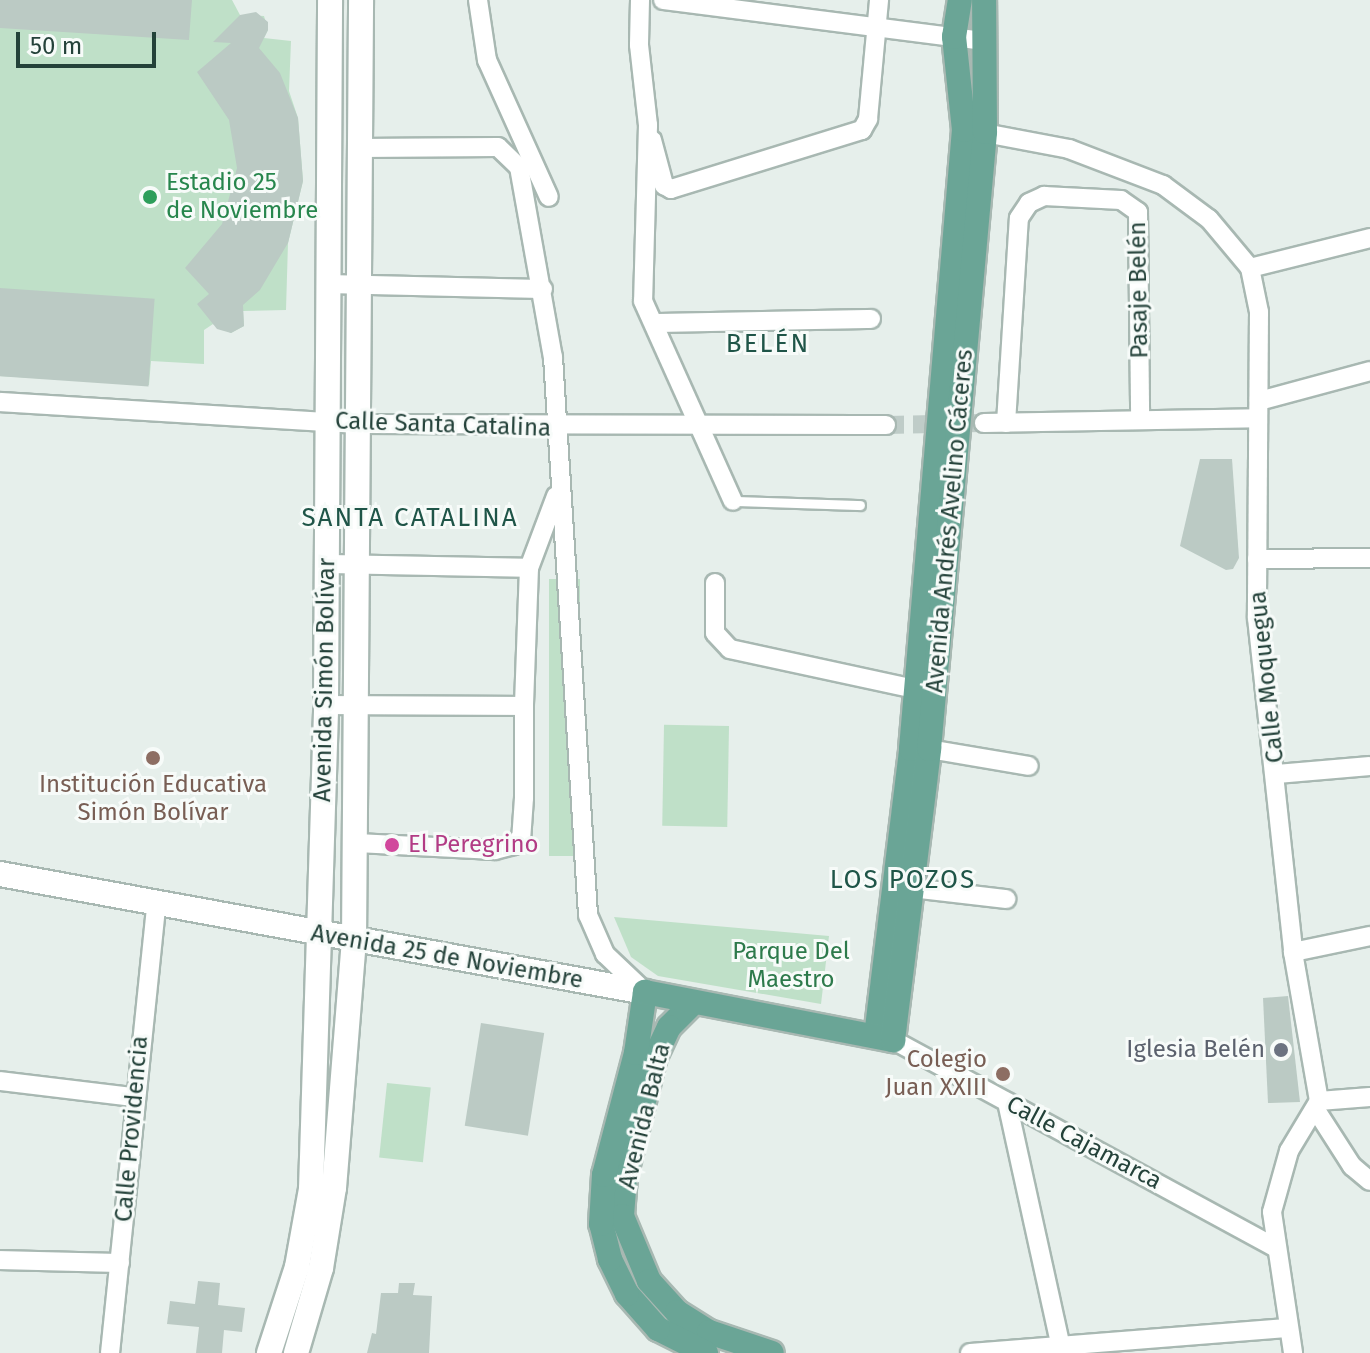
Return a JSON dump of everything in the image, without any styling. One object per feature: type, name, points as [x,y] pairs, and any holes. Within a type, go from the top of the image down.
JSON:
[{"type":"main road","name":"Avenida Simón Bolívar","points":[[269,1353],[297,1267],[311,1189],[326,705],[324,422],[330,0]]},
{"type":"main road","name":"Avenida Simón Bolívar","points":[[296,1353],[321,1268],[334,1188],[354,942],[361,0]]},
{"type":"main road","name":"Avenida Andrés Avelino Cáceres","points":[[960,0],[954,37],[974,131]]},
{"type":"main road","name":"Avenida Andrés Avelino Cáceres","points":[[884,1038],[925,691],[984,0]]},
{"type":"main road","points":[[328,176],[360,176]]},
{"type":"main road","name":"Avenida Andrés Avelino Cáceres","points":[[884,1038],[912,888],[929,749],[925,691]]},
{"type":"main road","name":"Avenida 25 de Noviembre","points":[[0,874],[884,1038]]},
{"type":"main road","name":"Avenida Balta","points":[[645,992],[636,1053],[604,1175],[601,1224],[610,1259],[627,1294],[658,1329],[706,1353]]},
{"type":"main road","name":"Avenida Balta","points":[[694,1002],[669,1027],[655,1057],[625,1176],[622,1216],[649,1281],[677,1312],[709,1332],[772,1353]]},
{"type":"street","points":[[478,0],[487,60],[549,197]]},
{"type":"street","points":[[640,0],[639,45],[648,125],[643,301],[703,426],[733,501]]},
{"type":"street","points":[[663,0],[981,41]]},
{"type":"street","points":[[648,125],[664,185],[671,189],[862,130],[868,119],[879,0]]},
{"type":"street","name":"Calle Moquegua","points":[[974,131],[1069,149],[1163,185],[1209,219],[1250,268],[1259,312],[1257,618],[1277,774],[1293,952],[1318,1105]]},
{"type":"street","points":[[359,148],[498,147],[509,154],[519,167],[528,200],[553,357],[554,429],[588,915],[605,954],[645,992]]},
{"type":"street","name":"Pasaje Belén","points":[[1006,423],[1019,218],[1029,203],[1044,196],[1121,200],[1138,212],[1140,419]]},
{"type":"street","points":[[1250,268],[1370,238]]},
{"type":"street","points":[[326,284],[543,289]]},
{"type":"street","points":[[654,323],[871,319]]},
{"type":"street","points":[[984,423],[1140,419],[1259,410],[1370,371]]},
{"type":"street","name":"Calle Santa Catalina","points":[[0,402],[357,424],[554,429],[886,425]]},
{"type":"street","points":[[356,843],[495,850],[514,845],[521,837],[529,568],[558,491]]},
{"type":"street","points":[[1257,559],[1370,558]]},
{"type":"street","points":[[326,564],[529,568]]},
{"type":"street","points":[[715,583],[715,633],[730,649],[925,691]]},
{"type":"street","points":[[326,705],[524,706]]},
{"type":"street","points":[[929,749],[1029,766]]},
{"type":"street","points":[[1277,774],[1370,766]]},
{"type":"street","points":[[912,888],[1006,899]]},
{"type":"street","name":"Calle Providencia","points":[[110,1353],[133,1097],[156,905]]},
{"type":"street","points":[[1293,952],[1370,936]]},
{"type":"street","name":"Calle Cajamarca","points":[[884,1038],[1275,1247]]},
{"type":"street","points":[[0,1081],[133,1097]]},
{"type":"street","points":[[1293,1353],[1272,1212],[1289,1151],[1318,1105],[1370,1097]]},
{"type":"street","points":[[1007,1102],[1060,1348]]},
{"type":"street","points":[[1318,1105],[1352,1166],[1370,1181]]},
{"type":"street","points":[[0,1260],[120,1263]]},
{"type":"street","points":[[970,1353],[1287,1328]]},
{"type":"lane","points":[[733,501],[860,505]]},
{"type":"green space","name":"Estadio 25 de Noviembre","points":[[0,0],[232,0],[240,15],[264,16],[268,30],[264,38],[291,41],[289,91],[298,118],[303,181],[288,243],[286,310],[243,311],[244,326],[231,333],[213,324],[204,330],[204,364],[151,361],[149,385],[0,376]]},
{"type":"green space","points":[[549,579],[580,579],[580,856],[549,856]]},
{"type":"green space","points":[[664,725],[729,726],[727,827],[662,826]]},
{"type":"green space","name":"Parque Del Maestro","points":[[614,917],[829,936],[821,1004],[658,976],[631,957]]},
{"type":"green space","points":[[387,1083],[431,1088],[423,1162],[379,1158]]},
{"type":"building","points":[[0,0],[192,0],[189,40],[0,28]]},
{"type":"building","points":[[256,12],[268,22],[268,30],[259,48],[280,73],[298,118],[303,181],[288,243],[260,290],[243,305],[244,326],[231,333],[217,329],[197,304],[209,294],[185,268],[222,224],[237,168],[229,120],[197,72],[231,43],[213,42],[240,15]]},
{"type":"building","points":[[0,288],[155,299],[148,387],[0,376]]},
{"type":"building","points":[[1200,459],[1232,459],[1239,558],[1233,569],[1226,570],[1180,546]]},
{"type":"building","name":"Iglesia Belén","points":[[1288,996],[1300,1102],[1268,1103],[1263,998]]},
{"type":"building","points":[[481,1023],[544,1033],[528,1136],[465,1126]]},
{"type":"building","points":[[198,1281],[220,1283],[218,1305],[245,1308],[242,1332],[224,1330],[222,1353],[196,1353],[199,1327],[167,1324],[170,1301],[195,1304]]},
{"type":"building","points":[[399,1283],[415,1283],[413,1295],[432,1296],[429,1353],[367,1353],[372,1333],[376,1334],[381,1293],[398,1293]]},
{"type":"tunnel","points":[[886,425],[984,423]]},
{"type":"place","name":"Estadio 25 de Noviembre","points":[[150,197]]},
{"type":"place","name":"Institución Educativa Simón Bolívar","points":[[153,758]]},
{"type":"place","name":"El Peregrino","points":[[392,845]]},
{"type":"place","name":"Iglesia Belén","points":[[1281,1050]]},
{"type":"place","name":"Colegio Juan XXIII","points":[[1003,1074]]},
{"type":"district","name":"BELÉN","points":[[768,344]]},
{"type":"district","name":"SANTA CATALINA","points":[[410,518]]},
{"type":"district","name":"LOS POZOS","points":[[903,880]]}]
